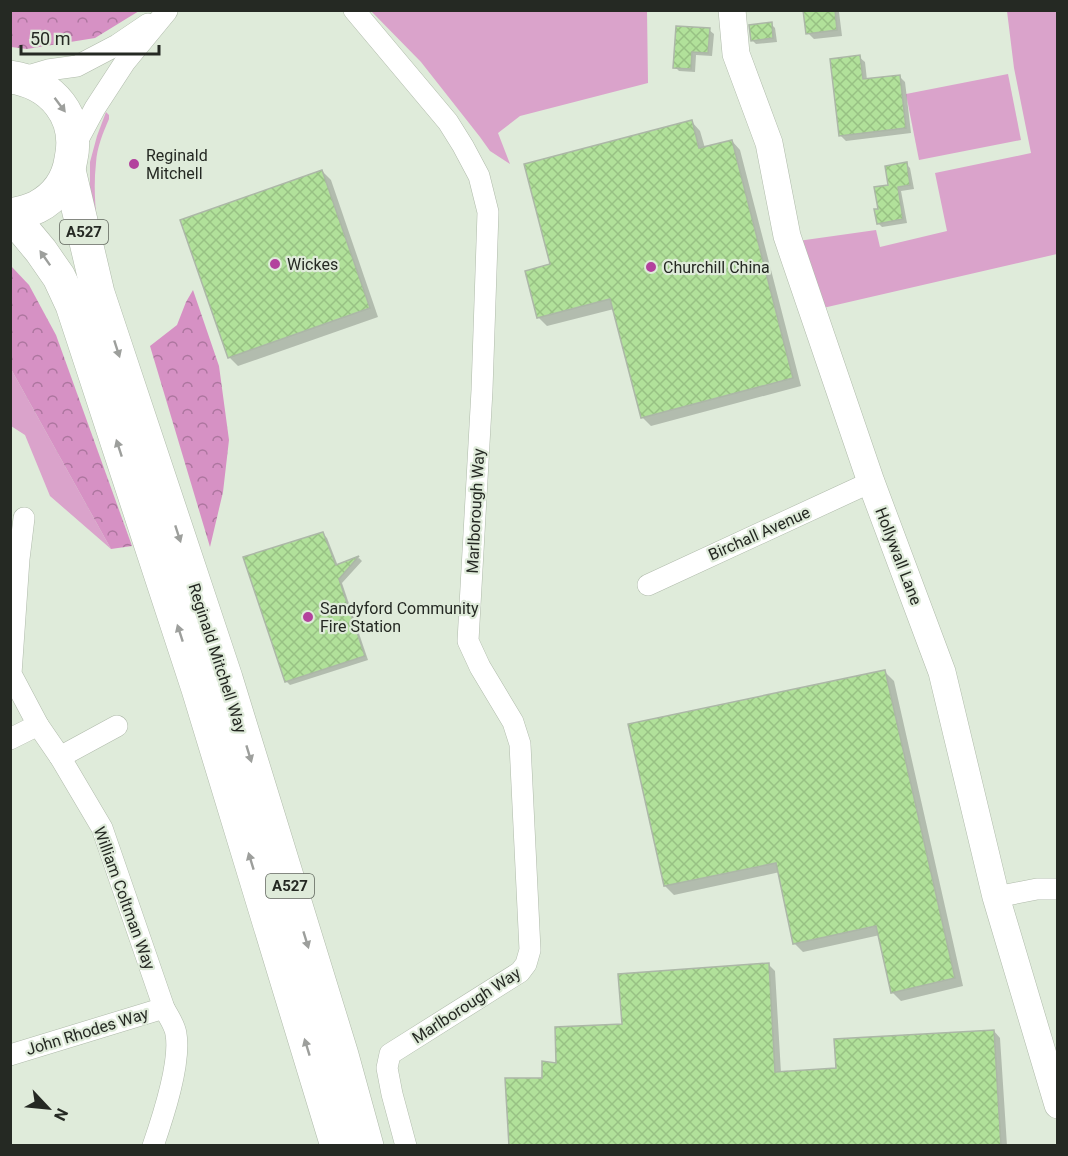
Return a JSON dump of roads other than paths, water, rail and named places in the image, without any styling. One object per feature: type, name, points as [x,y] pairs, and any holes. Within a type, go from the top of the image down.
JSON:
[{"type":"main road","name":"Reginald Mitchell Way","points":[[16,78],[44,89],[56,98],[69,121],[73,134],[72,159],[98,293],[229,689],[342,1055],[367,1146]]},
{"type":"main road","points":[[11,215],[25,212],[46,201],[62,185],[72,159]]},
{"type":"main road","name":"Reginald Mitchell Way","points":[[11,215],[59,277],[72,305],[198,689],[337,1146]]},
{"type":"street","name":"Marlborough Way","points":[[354,10],[448,122],[479,176],[488,212],[482,390],[468,641],[480,667],[513,722],[520,744],[530,939],[526,964],[520,972],[390,1054],[387,1068],[406,1146]]},
{"type":"street","name":"Hollywall Lane","points":[[732,10],[736,54],[769,143],[787,236],[871,482],[942,672],[996,897],[1058,1106]]},
{"type":"street","points":[[16,78],[77,66],[117,45],[167,11]]},
{"type":"street","points":[[72,159],[95,108],[125,62],[167,11]]},
{"type":"street","name":"Birchall Avenue","points":[[648,585],[871,482]]},
{"type":"street","name":"William Coltman Way","points":[[24,518],[15,559],[11,674],[38,725],[102,828],[164,1008],[176,1033],[176,1059],[165,1113],[153,1146]]},
{"type":"street","points":[[10,739],[38,725]]},
{"type":"street","points":[[60,757],[117,726]]},
{"type":"street","points":[[996,897],[1037,889],[1058,889]]},
{"type":"street","name":"John Rhodes Way","points":[[10,1055],[164,1008]]},
{"type":"place","name":"Reginald Mitchell","points":[[134,164]]},
{"type":"place","name":"Wickes","points":[[275,264]]},
{"type":"place","name":"Churchill China","points":[[651,267]]},
{"type":"place","name":"Sandyford Community Fire Station","points":[[308,617]]}]
